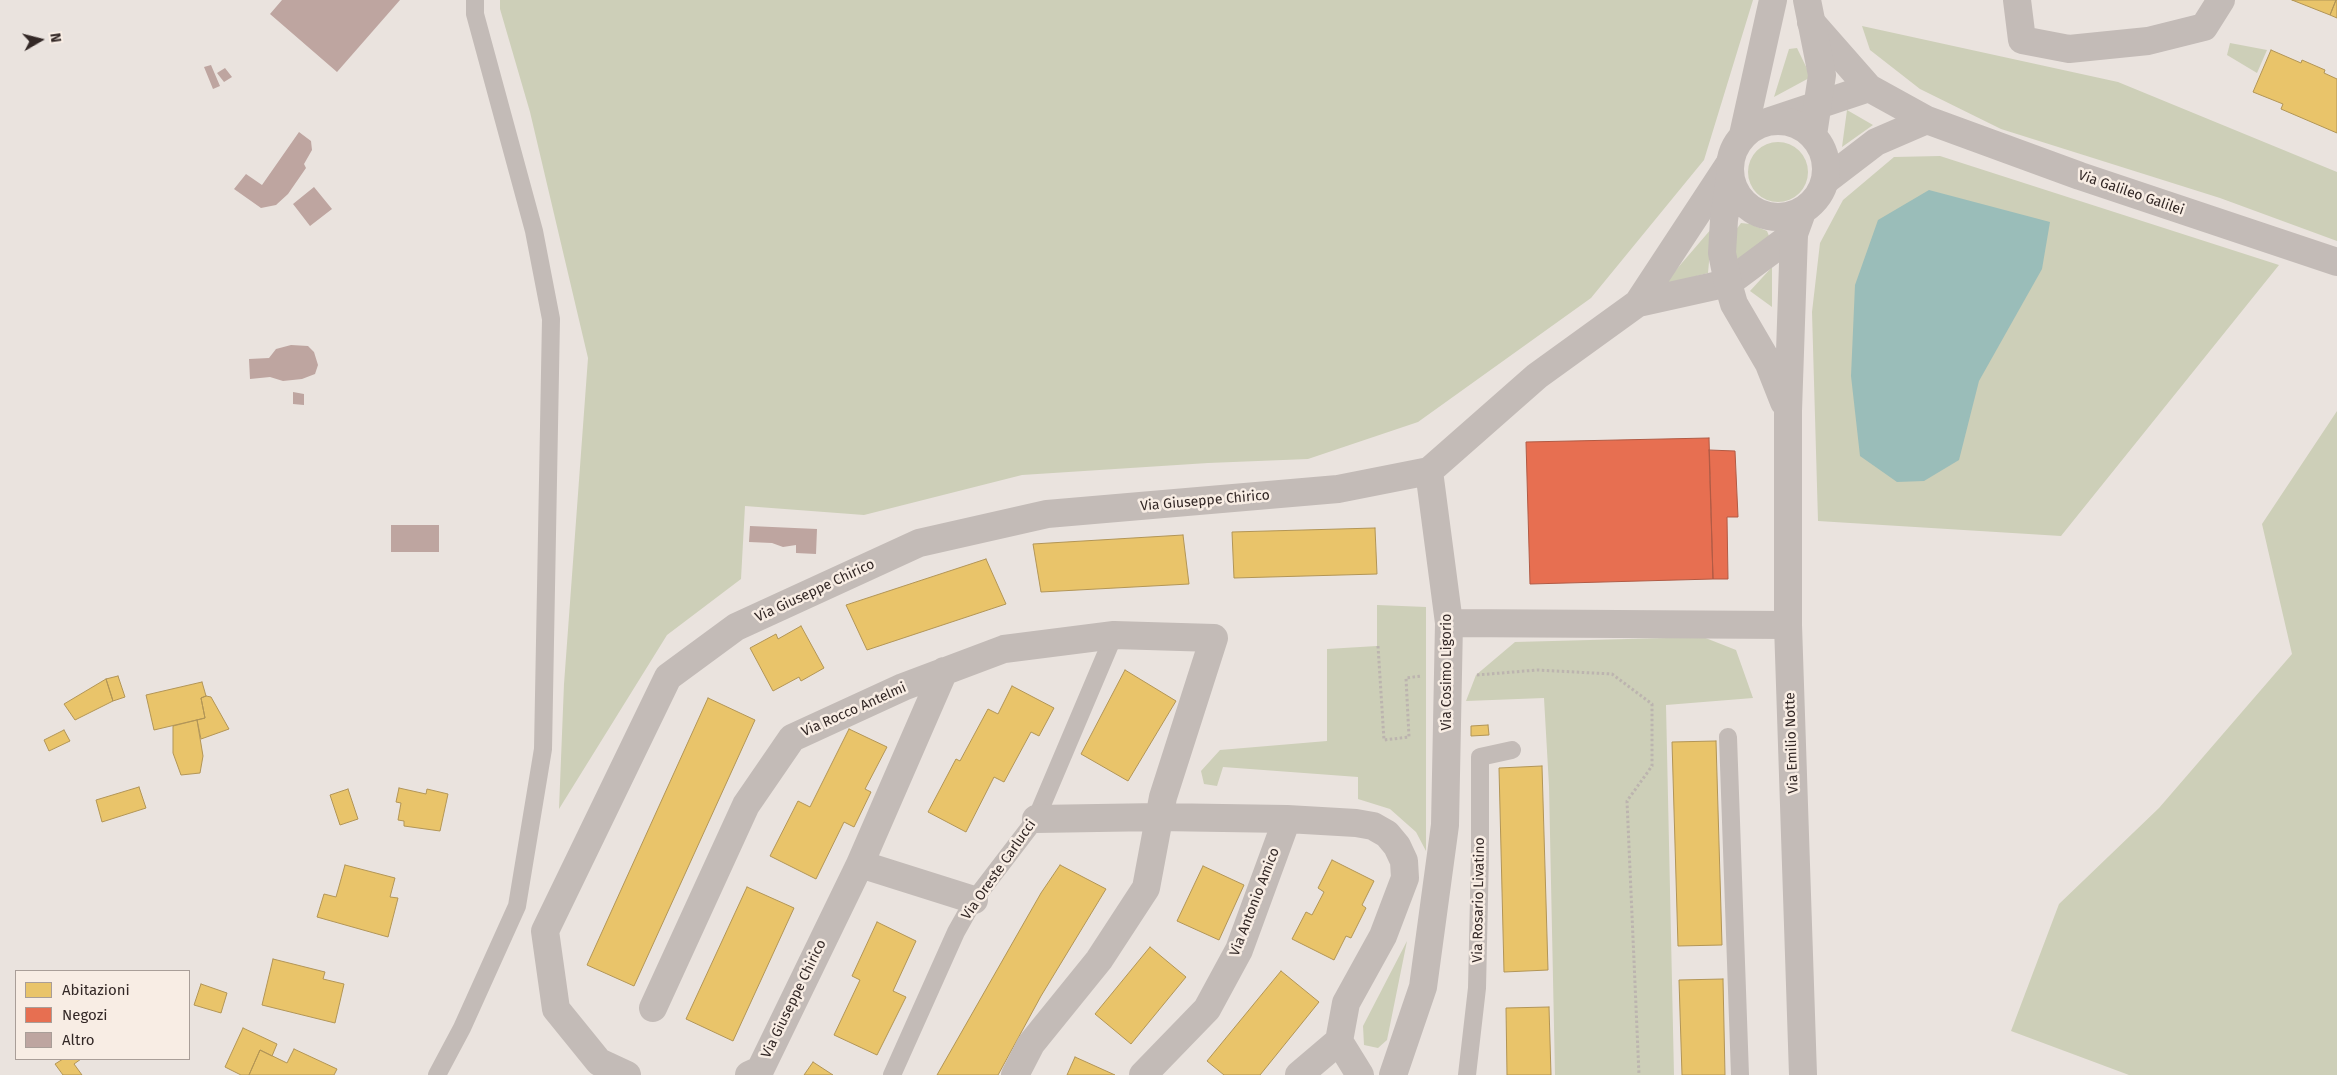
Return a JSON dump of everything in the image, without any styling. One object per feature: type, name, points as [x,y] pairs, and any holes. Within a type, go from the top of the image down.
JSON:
[{"type":"street","points":[[1743,135],[1773,0]]},
{"type":"street","points":[[2017,0],[2022,40],[2069,49],[2148,41],[2204,26],[2221,0]]},
{"type":"street","points":[[1788,411],[1769,364],[1734,304],[1722,253],[1730,170],[1734,148],[1743,135],[1755,126],[1869,88],[1809,11]]},
{"type":"street","points":[[1809,11],[1822,75],[1813,135]]},
{"type":"street","name":"Via Galileo Galilei","points":[[1869,88],[1927,120],[2080,176],[2337,262]]},
{"type":"street","points":[[1825,181],[1876,142],[1927,120]]},
{"type":"street","points":[[1638,303],[1728,283],[1798,223],[1821,193],[1825,181],[1826,164],[1822,149],[1813,135],[1800,126],[1786,121],[1770,121]]},
{"type":"street","points":[[1730,170],[1735,193],[1745,205],[1757,213],[1780,217],[1798,223]]},
{"type":"street","points":[[1429,471],[1537,376],[1638,303],[1730,170]]},
{"type":"street","name":"Via Emilio Notte","points":[[1798,223],[1788,411],[1788,625],[1803,1075]]},
{"type":"street","name":"Via Cosimo Ligorio","points":[[1394,1075],[1423,987],[1445,824],[1448,623],[1429,471]]},
{"type":"street","name":"Via Giuseppe Chirico","points":[[628,1075],[599,1062],[556,1008],[545,931],[668,678],[736,628],[919,543],[1047,514],[1338,489],[1429,471]]},
{"type":"street","points":[[1448,623],[1788,625]]},
{"type":"street","name":"Via Rocco Antelmi","points":[[653,1008],[746,805],[792,738],[903,687],[944,671],[1004,649],[1114,635],[1214,638],[1163,797],[1159,816]]},
{"type":"street","name":"Via Giuseppe Chirico","points":[[748,1075],[760,1070],[860,864],[944,671]]},
{"type":"street","points":[[1036,819],[1159,816],[1287,819],[1372,826],[1387,834],[1398,846],[1404,861],[1405,878],[1401,894],[1383,936],[1346,1003],[1339,1041],[1298,1075]]},
{"type":"street","points":[[1015,1075],[1031,1044],[1099,960],[1146,888],[1159,816]]},
{"type":"street","name":"Via Antonio Amico","points":[[1143,1075],[1207,1009],[1239,950],[1287,819]]},
{"type":"street","points":[[860,864],[974,900]]},
{"type":"street","points":[[1339,1041],[1360,1075]]},
{"type":"lane","points":[[437,1075],[462,1028],[517,906],[543,749],[551,319],[534,230],[475,14],[475,0]]},
{"type":"lane","name":"Via Oreste Carlucci","points":[[892,1075],[956,932],[974,900],[1036,819],[1114,635]]},
{"type":"lane","points":[[1728,737],[1740,1075]]},
{"type":"lane","name":"Via Rosario Livatino","points":[[1467,1075],[1477,988],[1480,757],[1512,750]]},
{"type":"path","points":[[1378,646],[1384,740],[1409,737],[1406,678],[1424,675]]},
{"type":"path","points":[[1476,675],[1538,670],[1612,674],[1652,704],[1652,766],[1627,801],[1639,1075]]},
{"type":"green space","points":[[500,0],[1753,0],[1704,160],[1591,298],[1418,422],[1308,459],[1208,463],[1022,475],[864,515],[745,506],[741,579],[667,635],[559,809],[564,684],[588,358],[530,112],[500,9]]},
{"type":"green space","points":[[1862,26],[2118,82],[2337,172],[2337,241],[2220,198],[2001,129],[1920,89],[1870,50]]},
{"type":"green space","points":[[2230,43],[2267,50],[2257,73],[2227,55]]},
{"type":"green space","points":[[1797,48],[1811,77],[1774,97],[1789,49]]},
{"type":"green space","points":[[1847,110],[1873,125],[1842,147]]},
{"type":"green space","points":[[1778,142],[1795,147],[1803,155],[1808,172],[1803,189],[1795,197],[1778,202],[1761,197],[1753,189],[1748,172],[1753,155],[1761,147]]},
{"type":"green space","points":[[1940,156],[2279,265],[2061,536],[1818,521],[1812,312],[1820,243],[1843,200],[1894,157]]},
{"type":"green space","points":[[1741,223],[1750,224],[1767,231],[1769,236],[1736,265],[1733,234]]},
{"type":"green space","points":[[1712,228],[1708,273],[1663,285]]},
{"type":"green space","points":[[1772,267],[1772,307],[1750,291]]},
{"type":"green space","points":[[2337,411],[2337,1075],[2129,1075],[2011,1031],[2059,904],[2159,808],[2292,654],[2262,524]]},
{"type":"green space","points":[[1377,605],[1426,607],[1426,851],[1416,832],[1390,809],[1358,799],[1358,777],[1223,767],[1217,786],[1204,784],[1201,771],[1220,750],[1327,741],[1327,649],[1377,646]]},
{"type":"green space","points":[[1703,637],[1736,650],[1753,698],[1666,705],[1674,1075],[1555,1075],[1549,786],[1544,698],[1466,701],[1476,675],[1515,642]]},
{"type":"green space","points":[[1407,941],[1387,1040],[1378,1048],[1364,1045],[1363,1026]]},
{"type":"water","points":[[1929,190],[2050,222],[2042,269],[1979,381],[1959,460],[1924,481],[1897,482],[1860,456],[1851,376],[1855,285],[1878,220]]},
{"type":"building: Abitazioni","points":[[2292,0],[2336,0],[2330,15]]},
{"type":"building: Abitazioni","points":[[2337,0],[2337,18],[2330,15]]},
{"type":"building: Abitazioni","points":[[2271,50],[2301,63],[2302,60],[2325,70],[2324,73],[2337,79],[2337,133],[2281,109],[2283,104],[2253,92]]},
{"type":"building: Abitazioni","points":[[1375,528],[1377,574],[1234,578],[1232,532]]},
{"type":"building: Abitazioni","points":[[1183,535],[1189,584],[1041,592],[1033,544]]},
{"type":"building: Abitazioni","points":[[986,559],[1006,604],[867,650],[846,605]]},
{"type":"building: Abitazioni","points":[[801,626],[824,668],[801,681],[799,677],[773,691],[750,648],[776,634],[778,639]]},
{"type":"building: Abitazioni","points":[[1125,670],[1176,701],[1128,781],[1081,754]]},
{"type":"building: Abitazioni","points":[[118,676],[125,697],[113,701],[106,679]]},
{"type":"building: Abitazioni","points":[[106,679],[113,701],[75,720],[64,704]]},
{"type":"building: Abitazioni","points":[[202,682],[206,696],[201,698],[205,718],[154,730],[146,695]]},
{"type":"building: Abitazioni","points":[[1012,686],[1054,708],[1039,736],[1031,732],[1004,782],[994,777],[966,832],[928,812],[956,759],[960,761],[988,709],[998,714]]},
{"type":"building: Abitazioni","points":[[211,697],[229,729],[201,739],[197,720],[205,718],[201,698]]},
{"type":"building: Abitazioni","points":[[708,698],[755,720],[634,986],[587,965]]},
{"type":"building: Abitazioni","points":[[197,720],[203,756],[200,773],[181,775],[173,753],[173,726]]},
{"type":"building: Abitazioni","points":[[1488,725],[1489,735],[1471,736],[1471,726]]},
{"type":"building: Abitazioni","points":[[849,729],[887,747],[865,789],[871,792],[854,827],[844,822],[816,879],[770,856],[798,801],[810,807]]},
{"type":"building: Abitazioni","points":[[64,730],[70,741],[49,751],[44,740]]},
{"type":"building: Abitazioni","points":[[1716,741],[1722,945],[1678,946],[1672,742]]},
{"type":"building: Abitazioni","points":[[1542,766],[1548,970],[1504,972],[1499,768]]},
{"type":"building: Abitazioni","points":[[139,787],[146,808],[102,822],[96,800]]},
{"type":"building: Abitazioni","points":[[399,788],[426,794],[427,789],[448,794],[440,831],[404,826],[404,821],[398,820],[401,803],[396,802]]},
{"type":"building: Abitazioni","points":[[348,789],[358,819],[340,825],[330,795]]},
{"type":"building: Abitazioni","points":[[1332,860],[1374,881],[1362,905],[1366,908],[1351,938],[1346,936],[1334,960],[1292,939],[1306,912],[1312,915],[1324,892],[1318,888]]},
{"type":"building: Abitazioni","points":[[345,865],[395,878],[390,897],[398,898],[388,937],[317,917],[324,894],[336,897]]},
{"type":"building: Abitazioni","points":[[1060,865],[1106,889],[1041,996],[998,1075],[937,1075],[1041,893]]},
{"type":"building: Abitazioni","points":[[1203,866],[1244,885],[1219,940],[1177,921]]},
{"type":"building: Abitazioni","points":[[747,887],[794,908],[733,1041],[686,1019]]},
{"type":"building: Abitazioni","points":[[877,922],[916,941],[893,991],[906,997],[877,1055],[834,1035],[860,980],[852,976]]},
{"type":"building: Abitazioni","points":[[1150,947],[1186,977],[1131,1044],[1095,1014]]},
{"type":"building: Abitazioni","points":[[273,959],[325,972],[323,979],[344,984],[335,1023],[262,1005]]},
{"type":"building: Abitazioni","points":[[1281,971],[1319,1002],[1260,1075],[1224,1075],[1207,1061]]},
{"type":"building: Abitazioni","points":[[1723,979],[1725,1075],[1682,1075],[1679,980]]},
{"type":"building: Abitazioni","points":[[201,984],[227,993],[221,1013],[194,1005]]},
{"type":"building: Abitazioni","points":[[1549,1007],[1551,1075],[1507,1075],[1506,1008]]},
{"type":"building: Abitazioni","points":[[243,1028],[277,1044],[272,1056],[260,1050],[249,1075],[241,1075],[225,1067]]},
{"type":"building: Abitazioni","points":[[294,1049],[337,1069],[334,1075],[249,1075],[260,1050],[287,1063]]},
{"type":"building: Abitazioni","points":[[1075,1057],[1115,1075],[1067,1075]]},
{"type":"building: Abitazioni","points":[[61,1060],[80,1060],[74,1064],[82,1075],[63,1075],[55,1064]]},
{"type":"building: Abitazioni","points":[[813,1062],[833,1075],[804,1075]]},
{"type":"building: Negozi","points":[[1709,438],[1713,579],[1530,584],[1526,442]]},
{"type":"building: Negozi","points":[[1709,450],[1735,451],[1738,517],[1727,517],[1728,579],[1713,579]]},
{"type":"building: Altro","points":[[282,0],[400,0],[337,72],[270,14]]},
{"type":"building: Altro","points":[[211,65],[220,86],[213,89],[204,67]]},
{"type":"building: Altro","points":[[225,68],[232,77],[224,82],[217,73]]},
{"type":"building: Altro","points":[[299,132],[311,141],[312,150],[304,164],[306,168],[288,194],[276,205],[261,208],[234,189],[246,174],[262,185]]},
{"type":"building: Altro","points":[[314,187],[332,209],[310,226],[293,204]]},
{"type":"building: Altro","points":[[291,345],[308,346],[314,352],[318,365],[315,374],[302,379],[283,381],[270,377],[250,379],[249,359],[269,358],[276,349]]},
{"type":"building: Altro","points":[[293,392],[304,394],[304,405],[293,404]]},
{"type":"building: Altro","points":[[391,525],[439,525],[439,552],[391,552]]},
{"type":"building: Altro","points":[[750,526],[817,529],[816,554],[796,553],[796,545],[783,547],[772,543],[749,542]]}]
